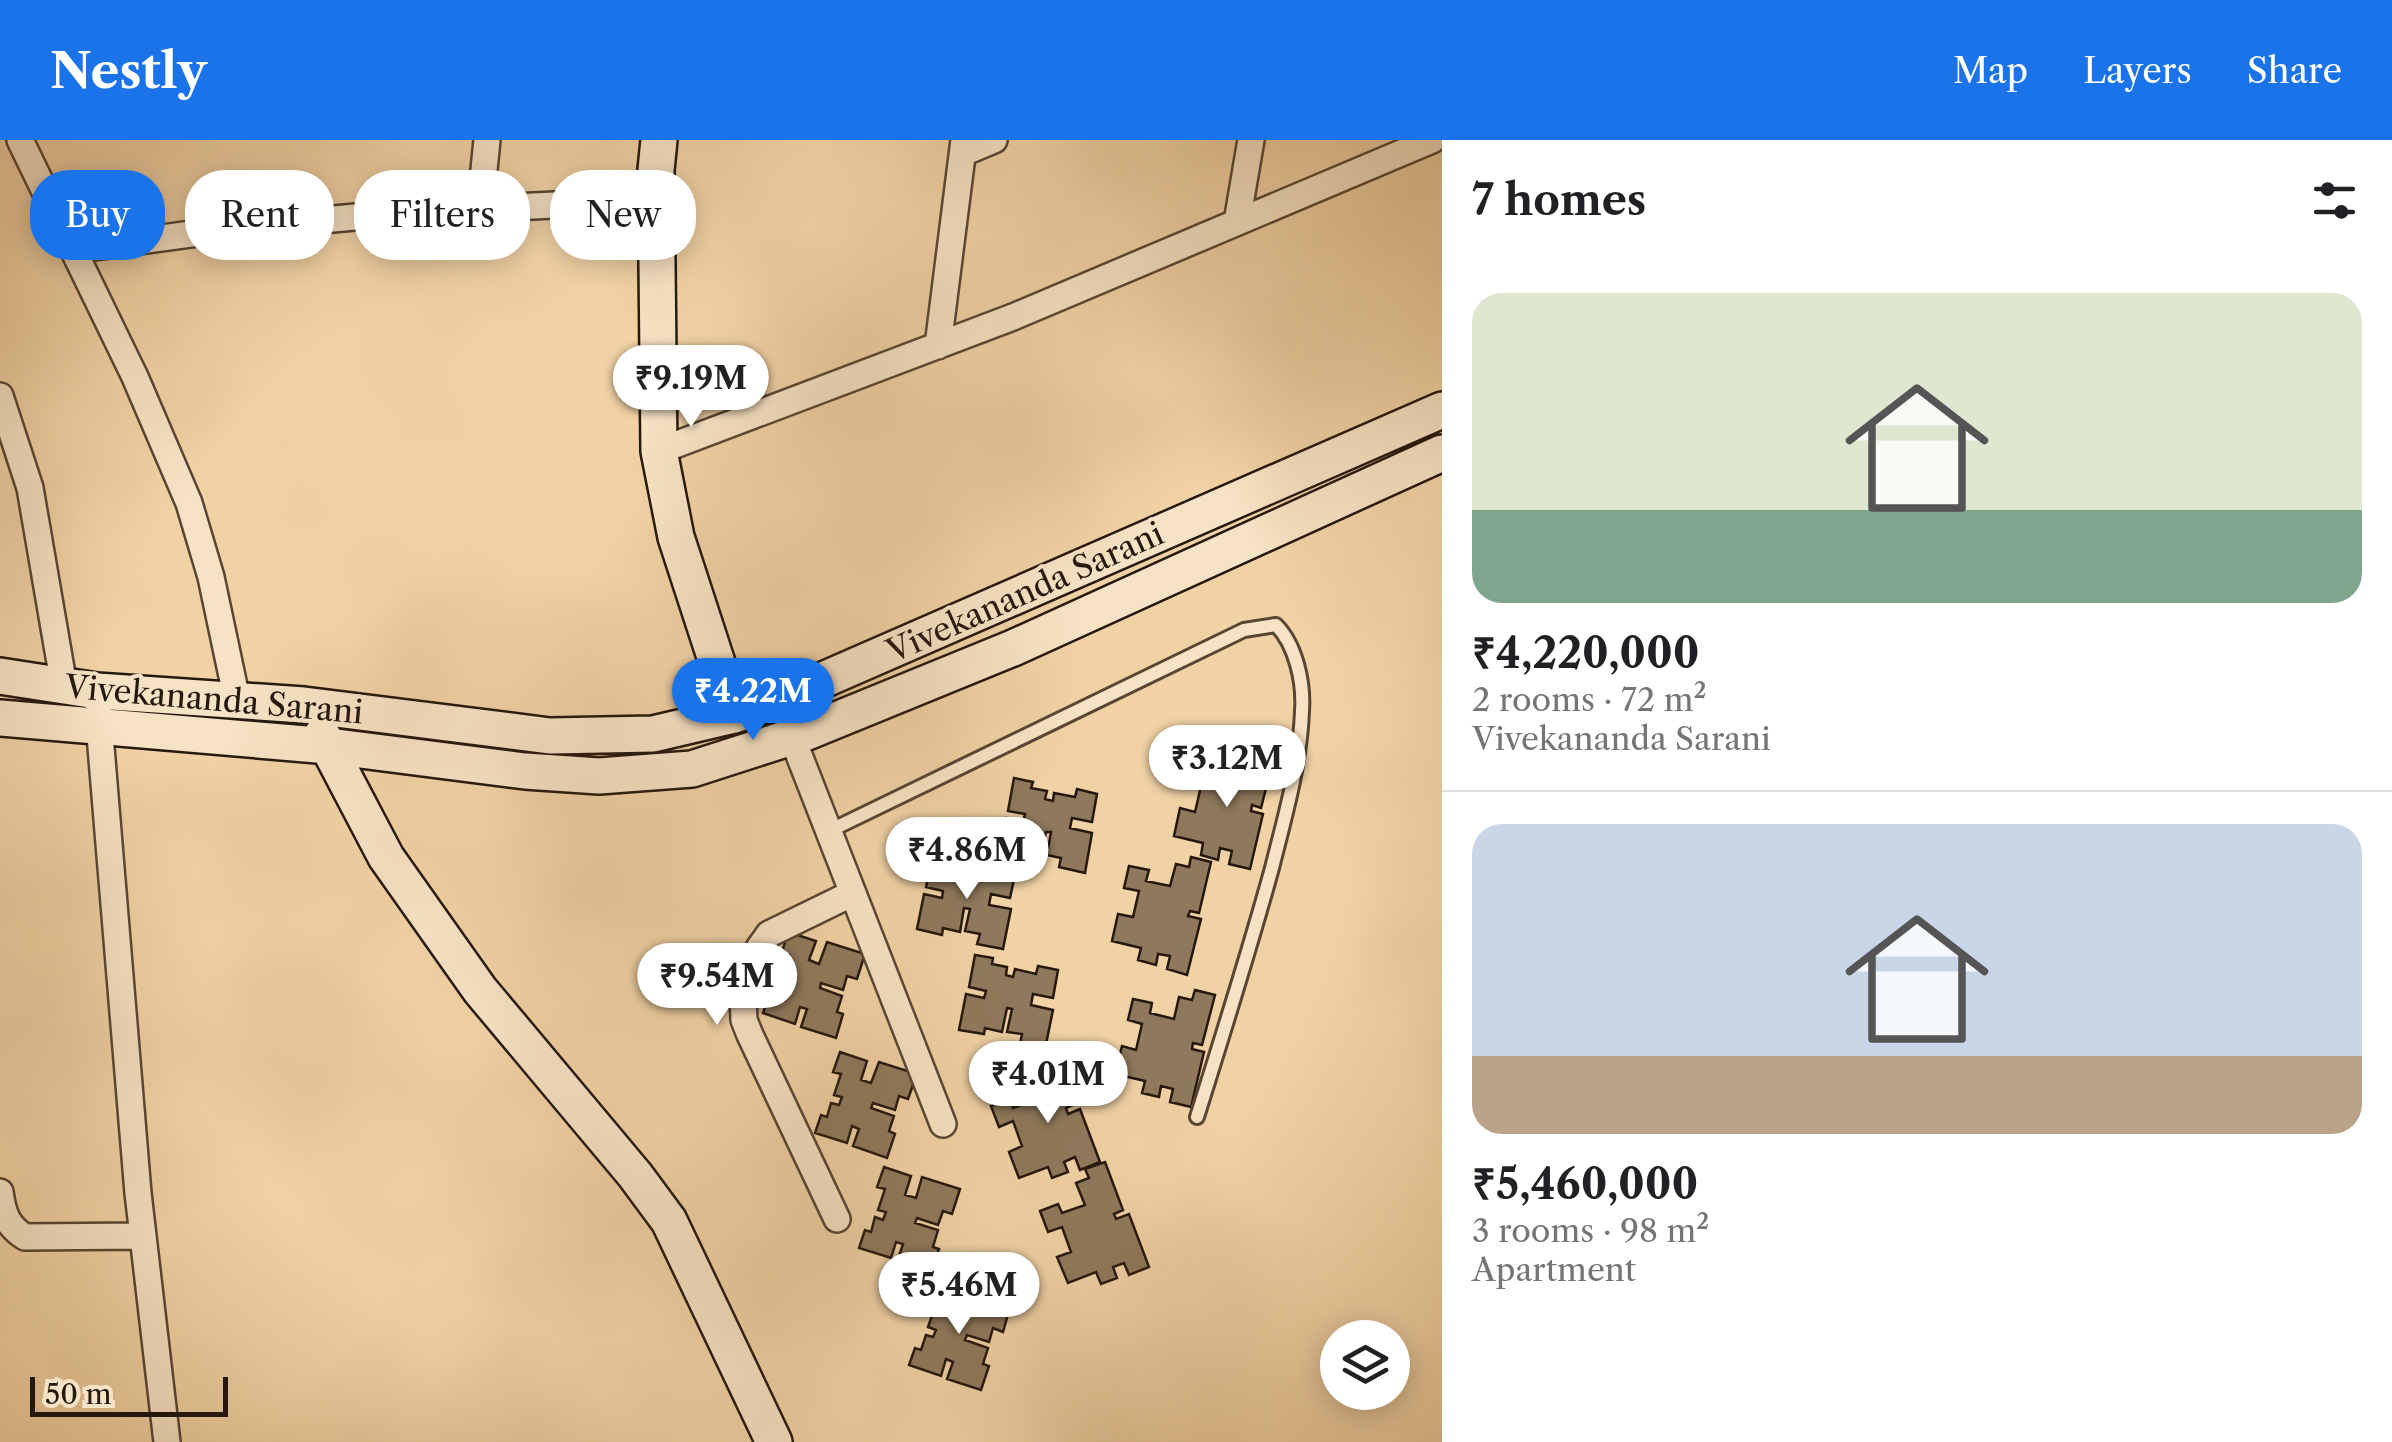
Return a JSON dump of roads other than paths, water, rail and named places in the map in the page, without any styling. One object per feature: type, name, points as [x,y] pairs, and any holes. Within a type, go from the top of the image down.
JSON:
[{"type":"street","points":[[20,140],[34,170]]},
{"type":"street","points":[[484,170],[487,140]]},
{"type":"street","points":[[658,170],[659,140]]},
{"type":"street","points":[[938,346],[964,147],[994,140]]},
{"type":"street","points":[[1237,222],[1251,140]]},
{"type":"street","points":[[659,451],[1013,318],[1432,140]]},
{"type":"street","points":[[165,237],[354,218]]},
{"type":"street","points":[[78,260],[189,504],[211,577],[236,700]]},
{"type":"street","points":[[657,260],[659,451],[676,536],[734,715]]},
{"type":"street","points":[[0,396],[30,488],[81,688],[98,727],[143,1236],[166,1442]]},
{"type":"street","name":"Vivekananda Sarani","points":[[0,676],[81,688],[304,705],[550,736],[653,734],[734,715],[791,694],[1442,410]]},
{"type":"street","name":"Vivekananda Sarani","points":[[0,718],[329,746],[525,772],[599,776],[692,769],[792,737],[1031,641],[1442,454]]},
{"type":"street","points":[[1331,458],[1347,496]]},
{"type":"street","points":[[304,705],[386,857],[480,990],[635,1175],[669,1222],[774,1442]]},
{"type":"street","points":[[792,737],[943,1124]]},
{"type":"street","points":[[836,1219],[750,1036],[744,1020],[743,997],[751,964],[769,934],[853,893]]},
{"type":"street","points":[[0,1192],[3,1212],[12,1228],[25,1237],[143,1236]]},
{"type":"lane","points":[[828,831],[1244,630],[1276,626],[1286,635],[1297,665],[1303,706],[1294,784],[1253,939],[1197,1117]]}]
